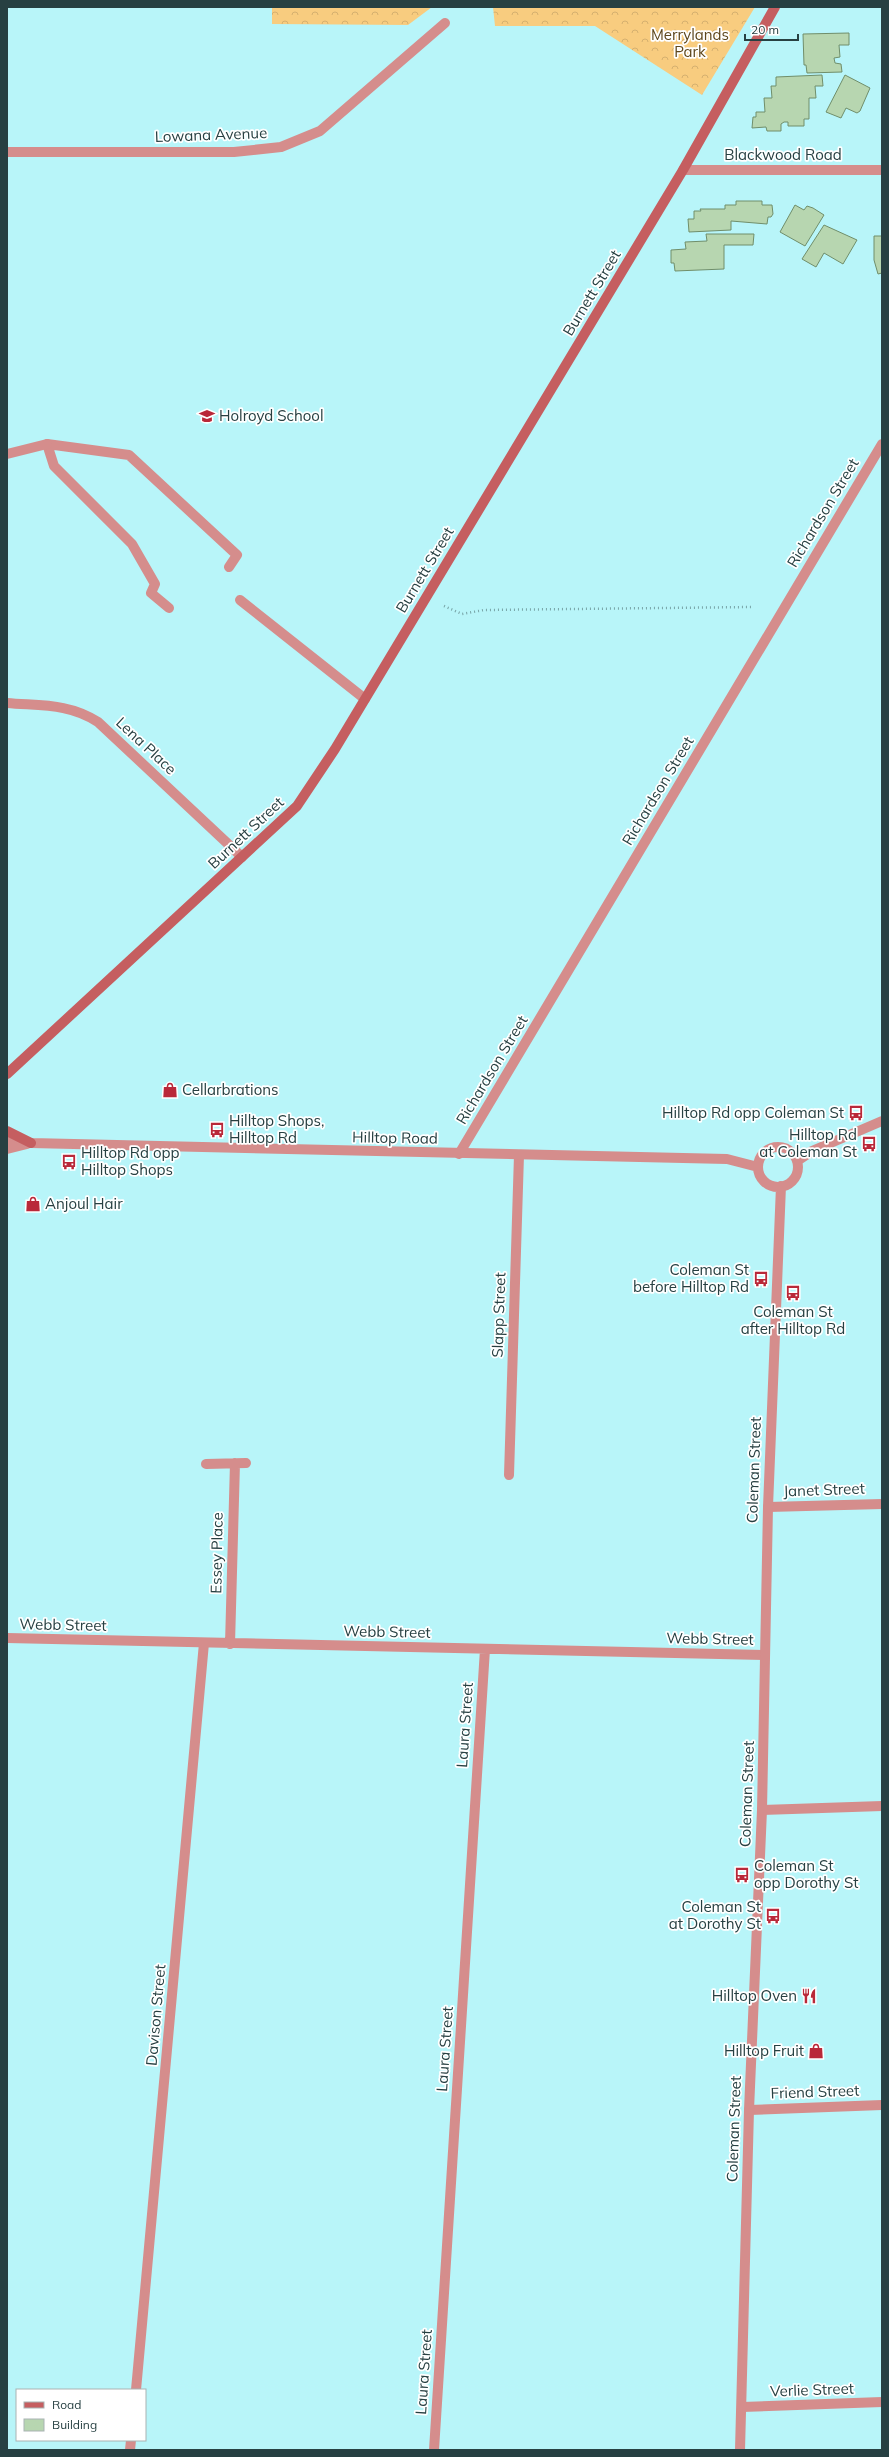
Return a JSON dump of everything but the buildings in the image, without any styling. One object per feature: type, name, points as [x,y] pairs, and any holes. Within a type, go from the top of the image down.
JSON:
[{"type":"main road","name":"Burnett Street","points":[[7,1074],[297,806],[365,699],[684,170],[775,7]]},
{"type":"main road","points":[[7,1131],[31,1143]]},
{"type":"street","name":"Lowana Avenue","points":[[7,152],[234,152],[281,147],[320,131],[445,23]]},
{"type":"street","name":"Blackwood Road","points":[[684,170],[882,170]]},
{"type":"street","points":[[47,444],[54,466],[132,544],[155,584],[151,593],[169,608]]},
{"type":"street","points":[[7,454],[47,444],[129,455],[237,556],[229,567]]},
{"type":"street","name":"Richardson Street","points":[[459,1154],[882,444]]},
{"type":"street","points":[[240,600],[365,699]]},
{"type":"street","name":"Lena Place","points":[[7,703],[66,708],[82,712],[98,722],[242,857]]},
{"type":"street","points":[[797,1162],[812,1151],[882,1121]]},
{"type":"street","name":"Hilltop Road","points":[[7,1140],[31,1143],[727,1160],[758,1167]]},
{"type":"street","name":"Hilltop Road","points":[[7,1150],[31,1143]]},
{"type":"street","points":[[773,1147],[784,1148],[792,1153],[797,1162],[796,1175],[788,1184],[781,1186],[774,1186],[763,1180],[758,1167],[762,1154],[773,1147]]},
{"type":"street","name":"Slapp Street","points":[[509,1475],[519,1156]]},
{"type":"street","name":"Coleman Street","points":[[740,2450],[749,2110],[762,1810],[768,1507],[781,1186]]},
{"type":"street","name":"Essey Place","points":[[230,1644],[235,1463]]},
{"type":"street","points":[[206,1464],[246,1463]]},
{"type":"street","name":"Janet Street","points":[[768,1507],[882,1504]]},
{"type":"street","name":"Webb Street","points":[[7,1638],[766,1655]]},
{"type":"street","name":"Davison Street","points":[[136,2389],[204,1643]]},
{"type":"street","name":"Laura Street","points":[[434,2450],[485,1649]]},
{"type":"street","points":[[762,1810],[882,1806]]},
{"type":"street","name":"Friend Street","points":[[749,2110],[882,2105]]},
{"type":"street","name":"Verlie Street","points":[[742,2407],[882,2402]]},
{"type":"path","points":[[444,606],[462,614],[484,610],[753,607]]},
{"type":"green space","points":[[272,7],[432,7],[408,25],[272,24]]},
{"type":"green space","name":"Merrylands Park","points":[[493,7],[755,7],[702,95],[595,26],[495,26]]},
{"type":"place","name":"Holroyd School","points":[[207,416]]},
{"type":"place","name":"Cellarbrations","points":[[170,1090]]},
{"type":"place","name":"Hilltop Rd opp Coleman St","points":[[856,1113]]},
{"type":"place","name":"Hilltop Shops, Hilltop Rd","points":[[217,1130]]},
{"type":"place","name":"Hilltop Rd at Coleman St","points":[[869,1144]]},
{"type":"place","name":"Hilltop Rd opp Hilltop Shops","points":[[69,1162]]},
{"type":"place","name":"Anjoul Hair","points":[[33,1204]]},
{"type":"place","name":"Coleman St before Hilltop Rd","points":[[761,1279]]},
{"type":"place","name":"Coleman St after Hilltop Rd","points":[[793,1293]]},
{"type":"place","name":"Coleman St opp Dorothy St","points":[[742,1875]]},
{"type":"place","name":"Coleman St at Dorothy St","points":[[773,1916]]},
{"type":"place","name":"Hilltop Oven","points":[[809,1996]]},
{"type":"place","name":"Hilltop Fruit","points":[[816,2051]]}]
